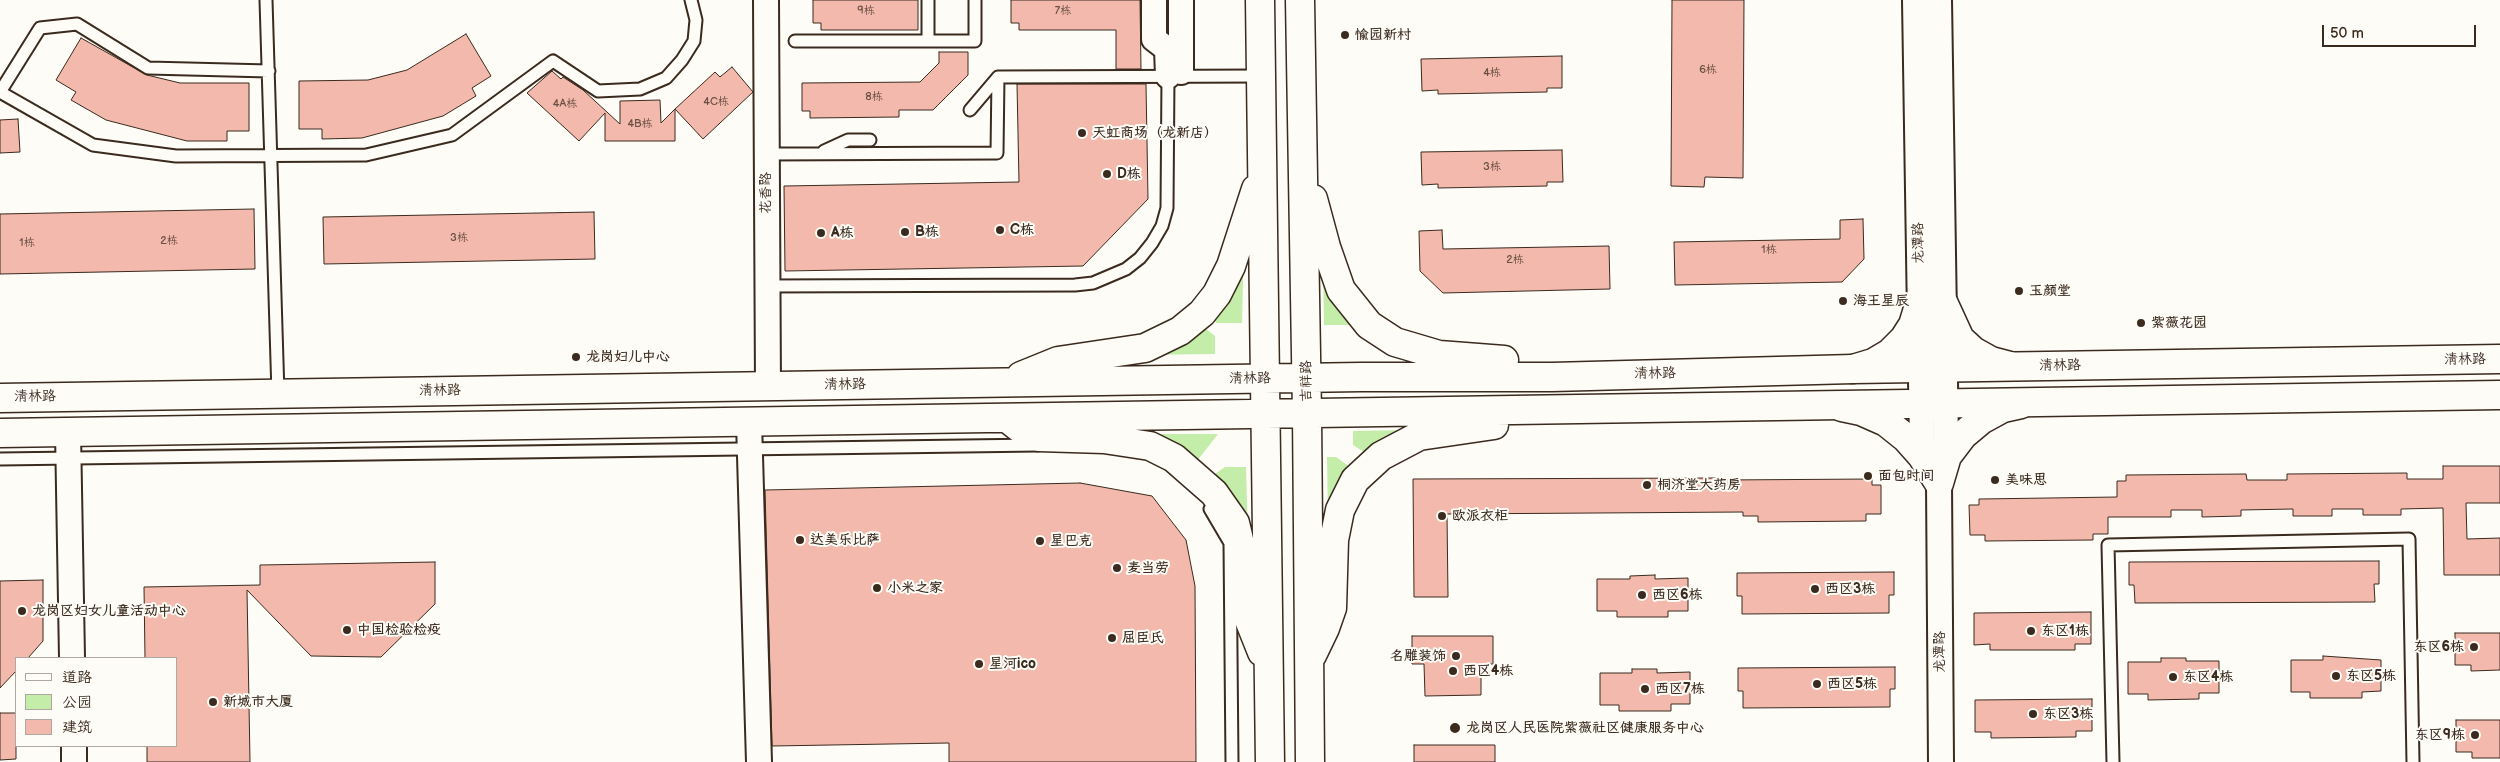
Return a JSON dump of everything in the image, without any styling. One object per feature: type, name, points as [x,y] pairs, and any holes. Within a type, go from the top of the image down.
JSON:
[{"type":"main road","points":[[1260,0],[1270,762]]},
{"type":"main road","name":"吉祥路","points":[[1300,0],[1307,378],[1310,762]]},
{"type":"main road","points":[[1302,172],[1316,207],[1326,247],[1341,290],[1369,325],[1395,342],[1439,355],[1525,362],[1540,367],[1552,377]]},
{"type":"main road","points":[[1009,382],[1035,369],[1058,361],[1145,348],[1180,331],[1202,313],[1217,294],[1231,266],[1262,173]]},
{"type":"main road","points":[[1852,369],[1873,363],[1890,353],[1904,339],[1912,324],[1932,302],[1960,339],[1972,351],[1991,361],[2012,367]]},
{"type":"main road","name":"清林路","points":[[0,398],[1265,378],[1552,377],[1852,369],[2500,359]]},
{"type":"main road","points":[[881,420],[911,408],[972,405],[979,401],[979,395],[939,383]]},
{"type":"main road","points":[[0,433],[68,445],[749,422],[2500,394]]},
{"type":"main road","points":[[1939,483],[1947,456],[1963,435],[1981,420],[2003,408],[2031,402]]},
{"type":"main road","points":[[1834,405],[1861,411],[1886,422],[1906,438],[1922,456],[1939,483]]},
{"type":"main road","points":[[1309,660],[1325,628],[1332,608],[1334,540],[1340,510],[1355,480],[1381,456],[1419,436],[1533,420],[1552,409]]},
{"type":"main road","points":[[1006,418],[1021,429],[1039,437],[1104,439],[1150,446],[1174,458],[1214,493],[1235,523],[1247,573],[1246,612],[1268,665]]},
{"type":"street","name":"花香路","points":[[766,0],[768,386]]},
{"type":"street","points":[[1154,0],[1154,38],[1167,49],[1175,76]]},
{"type":"street","points":[[1175,76],[1181,0]]},
{"type":"street","name":"龙潭路","points":[[1915,0],[1932,302]]},
{"type":"street","name":"龙潭路","points":[[1939,0],[1932,302],[1933,403],[1922,444],[1939,483],[1941,762]]},
{"type":"street","points":[[749,422],[759,762]]},
{"type":"street","points":[[68,445],[72,657]]},
{"type":"street","points":[[74,747],[74,762]]},
{"type":"lane","points":[[266,0],[278,394]]},
{"type":"lane","points":[[269,71],[148,68],[77,24],[40,28],[0,92],[93,145],[176,156],[366,155],[452,134],[553,61],[598,91],[640,89],[666,78],[682,60],[694,41],[696,20],[691,0]]},
{"type":"lane","points":[[928,0],[928,41]]},
{"type":"lane","points":[[795,41],[975,41],[975,0]]},
{"type":"lane","points":[[766,286],[1075,285],[1093,283],[1126,269],[1140,258],[1152,244],[1162,226],[1168,208],[1175,76]]},
{"type":"lane","points":[[970,110],[998,77],[1261,76]]},
{"type":"lane","points":[[766,154],[997,153],[998,77]]},
{"type":"lane","points":[[820,153],[848,140],[870,140]]},
{"type":"lane","points":[[0,459],[68,445],[750,449],[1095,444],[1164,460],[1198,489],[1230,543],[1232,762]]},
{"type":"lane","points":[[2113,762],[2108,546],[2409,539],[2414,762]]},
{"type":"green space","points":[[1244,238],[1242,323],[1217,323],[1209,318]]},
{"type":"green space","points":[[1323,258],[1357,325],[1324,325]]},
{"type":"green space","points":[[1201,325],[1215,336],[1215,354],[1135,355]]},
{"type":"green space","points":[[1409,430],[1367,454],[1353,445],[1353,431]]},
{"type":"green space","points":[[1143,434],[1218,434],[1197,461]]},
{"type":"green space","points":[[1327,457],[1336,457],[1353,469],[1328,519]]},
{"type":"green space","points":[[1225,467],[1246,467],[1248,540],[1226,489],[1215,474]]},
{"type":"building","points":[[813,0],[918,0],[918,30],[821,30],[821,23],[813,23]]},
{"type":"building","points":[[1011,0],[1140,0],[1141,69],[1116,69],[1116,30],[1019,30],[1019,23],[1011,23]]},
{"type":"building","points":[[1672,0],[1744,0],[1743,178],[1705,177],[1704,187],[1671,186]]},
{"type":"building","points":[[466,34],[491,76],[472,88],[476,96],[443,116],[362,138],[322,139],[322,129],[299,129],[299,81],[368,80],[407,70]]},
{"type":"building","points":[[81,38],[147,75],[180,83],[249,83],[249,131],[227,131],[227,141],[187,141],[106,120],[71,100],[76,92],[56,80]]},
{"type":"building","points":[[939,52],[968,52],[968,75],[933,110],[899,110],[899,117],[810,118],[810,111],[802,111],[802,83],[920,82],[939,63]]},
{"type":"building","points":[[1562,56],[1562,88],[1547,88],[1547,92],[1438,94],[1438,90],[1422,91],[1421,59]]},
{"type":"building","points":[[732,67],[753,92],[703,139],[675,109],[715,72],[720,77]]},
{"type":"building","points":[[552,71],[561,79],[563,77],[583,90],[620,124],[620,101],[660,100],[661,123],[675,109],[675,141],[605,141],[605,113],[579,141],[527,93]]},
{"type":"building","name":"天虹商场（龙新店）","points":[[1017,84],[1146,84],[1148,199],[1083,266],[785,271],[784,186],[1019,182]]},
{"type":"building","points":[[18,119],[20,152],[0,153],[0,120]]},
{"type":"building","points":[[1562,150],[1563,182],[1547,182],[1547,186],[1438,188],[1438,184],[1422,185],[1421,152]]},
{"type":"building","points":[[254,209],[255,269],[0,274],[0,214]]},
{"type":"building","points":[[594,212],[595,259],[324,264],[323,217]]},
{"type":"building","points":[[1863,219],[1864,259],[1842,282],[1675,285],[1674,242],[1840,239],[1840,220]]},
{"type":"building","points":[[1442,230],[1443,249],[1609,246],[1610,289],[1443,293],[1420,271],[1419,231]]},
{"type":"building","points":[[2443,466],[2500,466],[2500,503],[2466,503],[2467,539],[2500,538],[2500,575],[2444,575],[2443,508],[2401,509],[2401,515],[2363,515],[2363,509],[2332,509],[2332,516],[2293,516],[2293,509],[2241,510],[2241,516],[2202,517],[2202,510],[2171,510],[2171,517],[2108,517],[2108,534],[2093,534],[2093,540],[1985,541],[1985,535],[1970,535],[1969,505],[1979,505],[1979,499],[2117,497],[2117,481],[2126,481],[2126,475],[2246,474],[2247,480],[2287,480],[2287,474],[2407,473],[2407,479],[2443,479]]},
{"type":"building","points":[[1722,478],[1722,480],[1872,479],[1872,485],[1881,485],[1881,514],[1866,514],[1866,521],[1758,522],[1758,516],[1743,516],[1743,512],[1447,514],[1448,597],[1414,597],[1413,479]]},
{"type":"building","name":"星河ico","points":[[1080,483],[1152,496],[1186,540],[1195,586],[1196,762],[949,762],[949,743],[772,746],[765,490]]},
{"type":"building","points":[[2379,561],[2379,584],[2374,584],[2375,602],[2135,603],[2134,585],[2129,585],[2129,562]]},
{"type":"building","points":[[435,562],[435,604],[381,657],[311,656],[247,590],[250,762],[147,762],[147,747],[178,747],[178,657],[145,657],[144,587],[260,585],[260,565]]},
{"type":"building","name":"西区3栋","points":[[1894,572],[1894,595],[1889,595],[1889,613],[1742,614],[1742,596],[1737,596],[1737,573]]},
{"type":"building","name":"西区6栋","points":[[1655,575],[1655,579],[1688,578],[1688,611],[1668,611],[1668,617],[1617,617],[1617,611],[1597,611],[1597,579],[1630,579],[1630,576]]},
{"type":"building","name":"龙岗区妇女儿童活动中心","points":[[43,580],[43,641],[29,657],[15,657],[15,672],[0,688],[0,581]]},
{"type":"building","name":"东区1栋","points":[[2091,612],[2091,644],[2075,644],[2075,650],[1990,650],[1990,644],[1974,645],[1974,613]]},
{"type":"building","name":"东区6栋","points":[[2455,633],[2500,633],[2500,670],[2471,671],[2471,665],[2455,665]]},
{"type":"building","name":"西区4栋","points":[[1412,636],[1493,636],[1493,664],[1481,664],[1481,695],[1425,696],[1424,664],[1412,664]]},
{"type":"building","name":"东区5栋","points":[[2323,656],[2381,660],[2381,691],[2362,692],[2362,698],[2310,698],[2310,692],[2291,692],[2291,660],[2323,660]]},
{"type":"building","name":"东区4栋","points":[[2161,658],[2186,658],[2186,661],[2219,661],[2219,693],[2199,693],[2199,699],[2148,700],[2148,694],[2128,694],[2128,662],[2161,662]]},
{"type":"building","name":"西区5栋","points":[[1895,667],[1895,689],[1890,689],[1890,707],[1743,708],[1743,691],[1738,691],[1738,668]]},
{"type":"building","name":"西区7栋","points":[[1632,669],[1657,669],[1657,673],[1690,672],[1690,704],[1671,704],[1671,711],[1619,711],[1619,705],[1600,705],[1600,673],[1632,673]]},
{"type":"building","name":"东区3栋","points":[[2092,699],[2092,731],[2076,731],[2076,737],[1991,738],[1991,732],[1975,732],[1975,700]]},
{"type":"building","points":[[0,713],[15,713],[16,759],[0,760]]},
{"type":"building","name":"东区9栋","points":[[2456,720],[2500,720],[2500,758],[2472,758],[2472,752],[2456,752]]},
{"type":"building","points":[[1414,745],[1495,745],[1495,762],[1414,762]]},
{"type":"place","name":"愉园新村","points":[[1345,35]]},
{"type":"place","name":"天虹商场（龙新店）","points":[[1082,133]]},
{"type":"place","name":"D栋","points":[[1107,174]]},
{"type":"place","name":"C栋","points":[[1000,230]]},
{"type":"place","name":"B栋","points":[[905,232]]},
{"type":"place","name":"A栋","points":[[821,233]]},
{"type":"place","name":"玉颜堂","points":[[2019,291]]},
{"type":"place","name":"海王星辰","points":[[1843,301]]},
{"type":"place","name":"紫薇花园","points":[[2141,323]]},
{"type":"place","name":"龙岗妇儿中心","points":[[576,357]]},
{"type":"place","name":"面包时间","points":[[1868,476]]},
{"type":"place","name":"美味思","points":[[1995,480]]},
{"type":"place","name":"桐济堂大药房","points":[[1647,485]]},
{"type":"place","name":"欧派衣柜","points":[[1442,516]]},
{"type":"place","name":"达美乐比萨","points":[[800,540]]},
{"type":"place","name":"星巴克","points":[[1040,541]]},
{"type":"place","name":"麦当劳","points":[[1117,568]]},
{"type":"place","name":"小米之家","points":[[877,588]]},
{"type":"place","name":"西区3栋","points":[[1815,589]]},
{"type":"place","name":"西区6栋","points":[[1642,595]]},
{"type":"place","name":"龙岗区妇女儿童活动中心","points":[[22,611]]},
{"type":"place","name":"中国检验检疫","points":[[347,630]]},
{"type":"place","name":"东区1栋","points":[[2031,631]]},
{"type":"place","name":"屈臣氏","points":[[1112,638]]},
{"type":"place","name":"东区6栋","points":[[2474,647]]},
{"type":"place","name":"名雕装饰","points":[[1456,656]]},
{"type":"place","name":"星河ico","points":[[979,664]]},
{"type":"place","name":"西区4栋","points":[[1453,671]]},
{"type":"place","name":"东区5栋","points":[[2336,676]]},
{"type":"place","name":"东区4栋","points":[[2173,677]]},
{"type":"place","name":"西区5栋","points":[[1817,684]]},
{"type":"place","name":"西区7栋","points":[[1645,689]]},
{"type":"place","name":"新城市大厦","points":[[213,702]]},
{"type":"place","name":"东区3栋","points":[[2033,714]]},
{"type":"place","name":"龙岗区人民医院紫薇社区健康服务中心","points":[[1455,728]]},
{"type":"place","name":"东区9栋","points":[[2475,735]]}]
